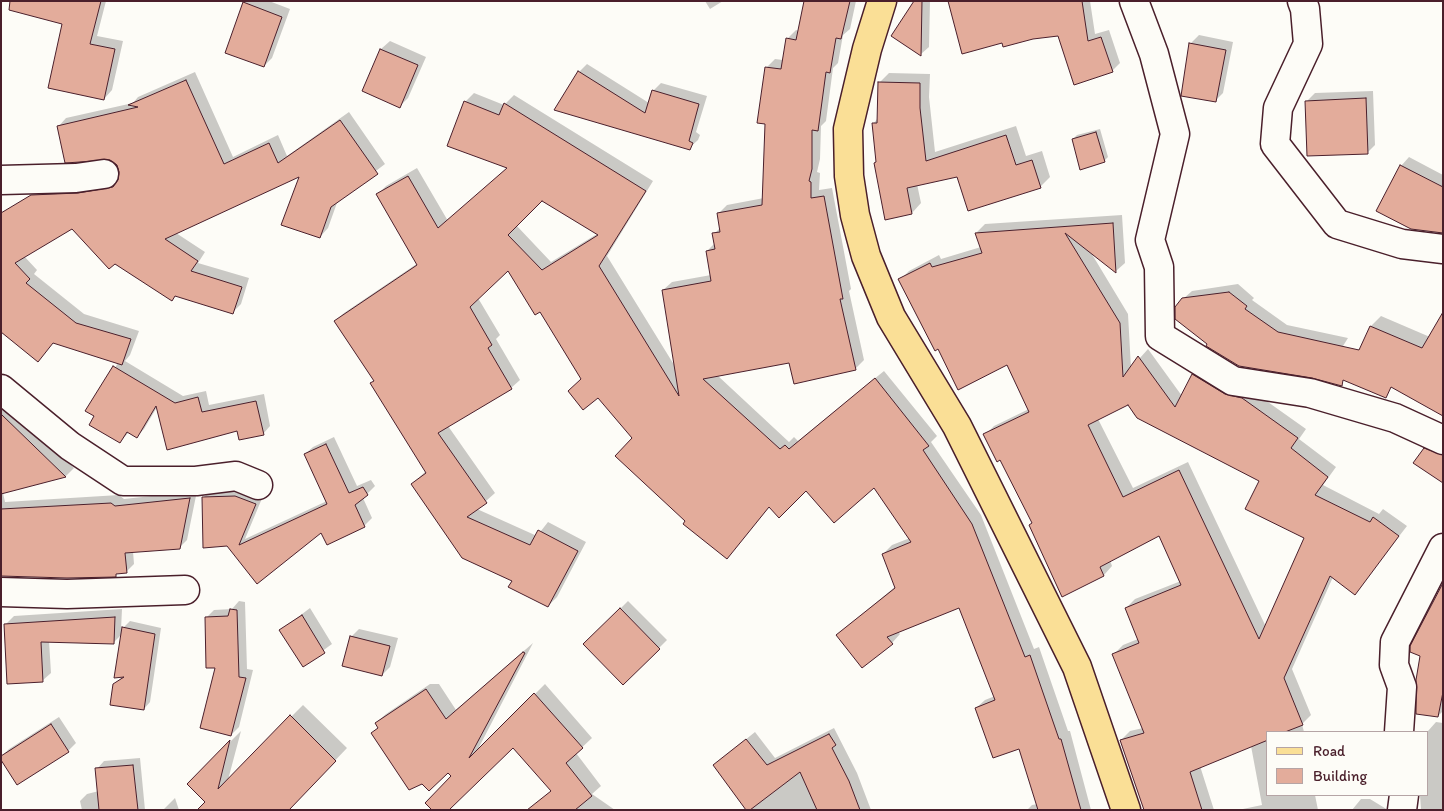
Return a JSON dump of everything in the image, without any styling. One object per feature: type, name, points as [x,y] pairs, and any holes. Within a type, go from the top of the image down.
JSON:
[{"type":"main road","points":[[882,1],[866,49],[848,130],[849,176],[855,215],[866,256],[891,317],[957,426],[1077,667],[1126,810]]},
{"type":"street","points":[[1134,1],[1154,54],[1175,134],[1150,240],[1159,267],[1160,336],[1233,381],[1310,393],[1395,418],[1443,440]]},
{"type":"street","points":[[1302,1],[1305,9],[1308,44],[1278,108],[1276,144],[1337,224],[1402,244],[1443,249]]},
{"type":"street","points":[[1,180],[76,178],[104,174]]},
{"type":"street","points":[[1,389],[70,446],[123,481],[196,482],[236,476],[258,484]]},
{"type":"street","points":[[1400,731],[1402,687],[1394,665],[1395,642],[1443,548]]},
{"type":"street","points":[[1,592],[67,594],[186,590]]},
{"type":"street","points":[[1402,810],[1404,796]]},
{"type":"building","points":[[10,1],[101,1],[90,44],[115,49],[104,100],[48,88],[62,24],[9,10]]},
{"type":"building","points":[[804,1],[850,1],[841,39],[836,38],[830,73],[826,72],[818,131],[812,130],[812,169],[809,181],[811,182],[811,198],[824,196],[843,299],[840,299],[856,370],[794,384],[789,363],[703,379],[780,449],[785,445],[789,449],[875,378],[929,446],[923,450],[972,524],[1025,657],[1030,655],[1059,739],[1061,739],[1081,810],[1038,810],[1019,749],[993,758],[975,708],[995,700],[959,608],[887,637],[893,644],[862,668],[836,635],[895,588],[882,554],[911,542],[874,488],[834,523],[806,491],[779,518],[769,507],[727,559],[683,524],[685,521],[615,456],[632,438],[598,398],[583,410],[568,391],[581,379],[540,312],[535,315],[508,271],[470,307],[492,345],[488,348],[512,389],[438,433],[487,503],[467,517],[530,545],[538,530],[578,551],[548,607],[508,587],[512,581],[462,558],[411,484],[426,473],[370,383],[374,381],[334,321],[417,265],[376,194],[408,176],[438,228],[507,168],[447,146],[464,101],[499,115],[504,103],[646,191],[599,266],[679,396],[662,290],[711,281],[706,251],[715,249],[712,233],[720,232],[717,213],[762,205],[765,124],[757,123],[765,67],[781,69],[786,38],[796,40]],"holes":[[[542,201],[598,235],[542,270],[508,235]]]},
{"type":"building","points":[[914,1],[922,1],[921,56],[891,36]]},
{"type":"building","points":[[948,1],[1082,1],[1088,41],[1101,37],[1113,72],[1074,85],[1058,36],[1033,39],[1003,47],[1002,43],[962,54]]},
{"type":"building","points":[[243,2],[282,17],[264,67],[225,53]]},
{"type":"building","points":[[1189,43],[1226,50],[1216,102],[1181,96]]},
{"type":"building","points":[[380,49],[418,65],[400,108],[362,91]]},
{"type":"building","points":[[578,71],[645,113],[652,90],[699,104],[689,141],[693,143],[690,150],[554,110]]},
{"type":"building","points":[[186,80],[224,164],[269,143],[278,163],[340,120],[378,174],[331,207],[320,238],[281,225],[299,177],[165,239],[198,261],[191,271],[242,287],[233,314],[175,296],[172,301],[115,264],[109,269],[72,229],[15,263],[30,279],[26,283],[76,323],[131,339],[122,365],[53,343],[38,362],[1,332],[1,213],[31,195],[78,193],[113,187],[118,180],[119,172],[117,165],[110,160],[65,163],[57,126],[138,107],[128,105]]},
{"type":"building","points":[[878,82],[920,83],[920,108],[926,161],[1006,135],[1016,165],[1032,160],[1041,188],[968,211],[957,177],[907,188],[912,214],[885,220],[874,163],[876,162],[872,123],[877,123]]},
{"type":"building","points":[[1366,98],[1368,154],[1307,156],[1305,101]]},
{"type":"building","points":[[1096,132],[1105,162],[1080,170],[1072,139]]},
{"type":"building","points":[[1400,165],[1443,187],[1443,233],[1411,229],[1376,211]]},
{"type":"building","points":[[1113,223],[1116,273],[1065,233],[1120,323],[1123,377],[1138,356],[1175,407],[1192,374],[1225,394],[1242,398],[1298,438],[1291,448],[1328,477],[1315,495],[1370,522],[1373,517],[1399,536],[1355,595],[1330,576],[1284,678],[1303,725],[1288,731],[1266,731],[1266,741],[1190,772],[1202,810],[1144,810],[1120,740],[1144,733],[1112,654],[1139,643],[1125,608],[1181,585],[1159,536],[1100,567],[1104,576],[1062,597],[1029,525],[1032,523],[1000,460],[997,462],[983,434],[1029,412],[1007,365],[958,390],[938,349],[935,351],[898,279],[930,263],[932,267],[982,253],[975,233]],"holes":[[[1128,405],[1137,418],[1259,481],[1245,509],[1304,538],[1259,639],[1179,470],[1123,497],[1088,425]]]},
{"type":"building","points":[[1229,292],[1247,306],[1245,309],[1278,332],[1359,350],[1370,326],[1422,348],[1443,312],[1443,416],[1391,387],[1386,398],[1343,380],[1342,386],[1312,378],[1239,366],[1206,346],[1207,344],[1175,319],[1175,307],[1182,298]]},
{"type":"building","points":[[113,366],[175,403],[198,397],[202,412],[256,401],[264,435],[239,440],[237,431],[167,450],[156,406],[137,438],[127,432],[120,443],[89,425],[94,416],[85,411]]},
{"type":"building","points":[[1,414],[66,477],[1,494]]},
{"type":"building","points":[[326,444],[349,493],[363,487],[368,495],[355,505],[365,527],[327,545],[321,533],[257,584],[227,546],[203,548],[202,497],[235,496],[256,504],[239,545],[327,504],[304,454]]},
{"type":"building","points":[[1424,448],[1443,455],[1443,483],[1413,463]]},
{"type":"building","points":[[190,498],[180,549],[125,553],[127,573],[116,574],[116,577],[1,576],[1,509],[111,503],[115,506]]},
{"type":"building","points":[[1443,583],[1443,692],[1438,717],[1416,714],[1416,680],[1420,656],[1410,652],[1410,646]]},
{"type":"building","points":[[620,608],[660,649],[623,685],[583,644]]},
{"type":"building","points":[[230,609],[237,610],[239,677],[246,678],[231,736],[200,728],[215,668],[206,668],[205,617],[228,616]]},
{"type":"building","points":[[302,615],[325,653],[303,667],[279,630]]},
{"type":"building","points":[[115,617],[114,644],[41,642],[43,682],[7,684],[4,624]]},
{"type":"building","points":[[122,627],[155,634],[144,710],[110,705],[113,684],[124,677],[114,678]]},
{"type":"building","points":[[350,636],[390,646],[382,676],[342,666]]},
{"type":"building","points":[[523,652],[525,653],[469,758],[534,693],[583,748],[566,763],[592,796],[575,810],[527,810],[551,791],[513,748],[449,810],[432,810],[425,803],[451,776],[448,773],[429,791],[422,784],[409,790],[371,733],[378,728],[375,723],[426,689],[446,719]]},
{"type":"building","points":[[290,715],[336,761],[289,810],[197,810],[205,802],[187,784],[230,740],[218,789]]},
{"type":"building","points":[[51,724],[69,752],[17,785],[1,760],[1,756]]},
{"type":"building","points":[[829,734],[836,745],[832,748],[849,781],[860,810],[817,810],[800,772],[750,810],[746,810],[713,765],[746,739],[767,765]]},
{"type":"building","points":[[133,765],[138,810],[99,810],[95,768]]}]
